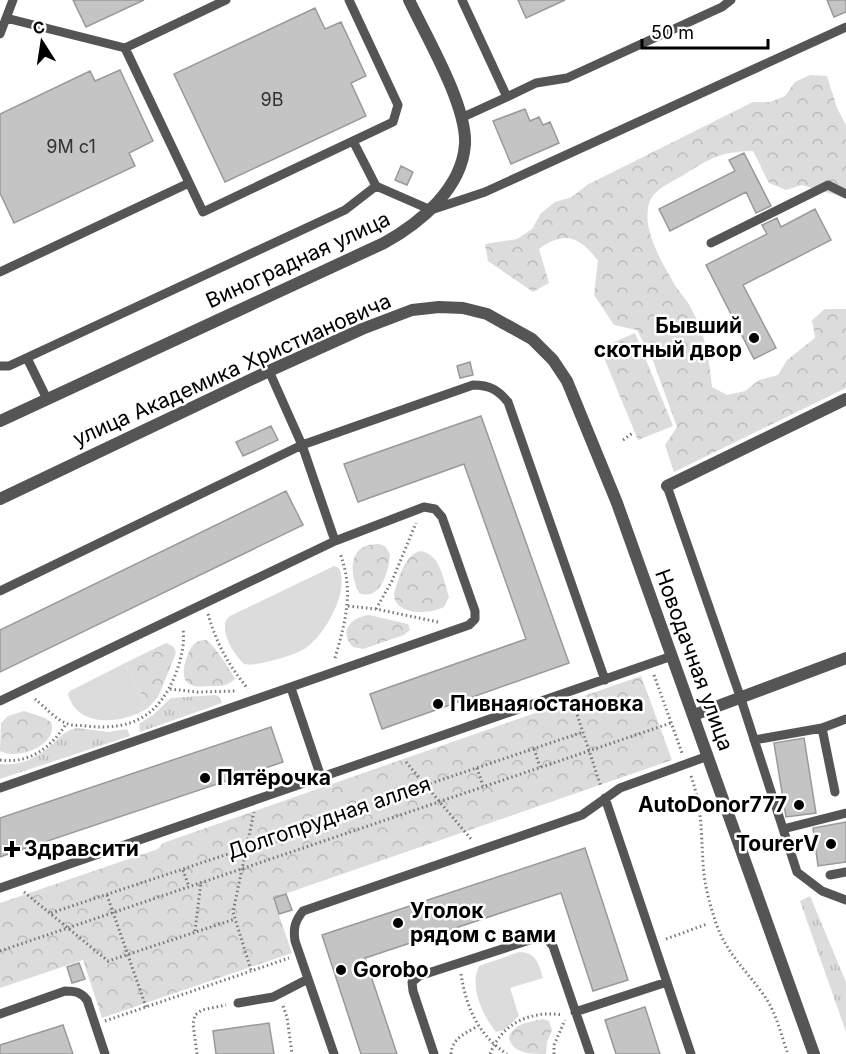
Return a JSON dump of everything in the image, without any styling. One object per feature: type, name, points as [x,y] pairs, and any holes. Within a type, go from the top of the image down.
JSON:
[{"type":"street","name":"Виноградная улица","points":[[0,421],[384,243],[405,231],[431,210],[461,165],[465,143],[456,100],[409,0]]},
{"type":"street","name":"улица Академика Христиановича","points":[[0,499],[269,371],[412,310],[439,307],[463,308],[487,314]]},
{"type":"street","name":"Новодачная улица","points":[[487,314],[532,339],[552,360],[567,381],[617,503],[814,1054]]},
{"type":"street","points":[[667,486],[846,399]]},
{"type":"street","points":[[694,715],[846,658]]},
{"type":"lane","points":[[0,34],[13,0]]},
{"type":"lane","points":[[6,18],[125,48],[226,0]]},
{"type":"lane","points":[[125,48],[203,212],[393,122],[398,105],[349,0]]},
{"type":"lane","points":[[462,0],[507,97]]},
{"type":"lane","points":[[461,118],[536,84],[567,78],[720,3],[731,0]]},
{"type":"lane","points":[[353,141],[376,186],[431,210],[485,192],[846,27]]},
{"type":"lane","points":[[0,272],[189,183]]},
{"type":"lane","points":[[711,243],[828,185],[846,194]]},
{"type":"lane","points":[[0,366],[9,366],[27,358],[345,210],[376,186]]},
{"type":"lane","points":[[27,358],[47,399]]},
{"type":"lane","points":[[269,371],[302,445],[335,541]]},
{"type":"lane","points":[[0,591],[302,445],[473,385],[487,385],[499,392],[508,402],[605,680]]},
{"type":"lane","points":[[667,486],[741,699],[797,872],[822,891],[846,900]]},
{"type":"lane","points":[[0,701],[335,541],[424,507],[435,509],[442,517],[475,611],[475,619],[469,625],[0,788]]},
{"type":"lane","points":[[0,888],[672,656]]},
{"type":"lane","points":[[291,688],[321,777]]},
{"type":"lane","points":[[754,740],[822,728],[846,719]]},
{"type":"lane","points":[[822,728],[836,792]]},
{"type":"lane","points":[[334,1054],[299,954],[294,929],[296,919],[303,911],[582,815],[620,788],[708,756]]},
{"type":"lane","points":[[605,798],[691,1054]]},
{"type":"lane","points":[[783,829],[846,813]]},
{"type":"lane","points":[[830,874],[846,872]]},
{"type":"lane","points":[[434,1054],[412,982],[419,976],[536,938],[547,939],[553,946],[590,1054]]},
{"type":"lane","points":[[238,1004],[273,997],[308,979]]},
{"type":"lane","points":[[575,1012],[666,981]]},
{"type":"lane","points":[[0,1014],[65,992],[74,991],[82,994],[87,1000],[105,1054]]},
{"type":"path","points":[[623,440],[634,432]]},
{"type":"path","points":[[376,609],[392,581],[424,507]]},
{"type":"path","points":[[331,674],[348,606],[348,586],[343,561],[335,541]]},
{"type":"path","points":[[205,603],[226,662],[257,700]]},
{"type":"path","points":[[348,606],[433,620],[445,624],[452,631]]},
{"type":"path","points":[[24,690],[66,724],[111,728],[131,724],[156,707],[170,689],[183,648],[184,635],[180,615]]},
{"type":"path","points":[[650,664],[699,803],[706,886],[718,928],[737,964],[763,994],[770,1006],[788,1054]]},
{"type":"path","points":[[170,689],[228,692],[248,688]]},
{"type":"path","points":[[569,692],[601,785]]},
{"type":"path","name":"Долгопрудная аллея","points":[[0,951],[671,723]]},
{"type":"path","points":[[0,760],[22,760],[39,752],[57,737],[66,724]]},
{"type":"path","points":[[426,785],[583,732]]},
{"type":"path","points":[[534,748],[540,767]]},
{"type":"path","points":[[397,751],[480,850]]},
{"type":"path","points":[[477,768],[483,786]]},
{"type":"path","points":[[251,970],[232,912],[256,800]]},
{"type":"path","points":[[51,913],[246,848]]},
{"type":"path","points":[[183,870],[189,887]]},
{"type":"path","points":[[195,932],[201,882]]},
{"type":"path","points":[[13,884],[69,927],[108,961],[235,919]]},
{"type":"path","points":[[107,895],[146,1007]]},
{"type":"path","points":[[654,943],[707,924]]},
{"type":"path","points":[[95,1024],[299,954]]},
{"type":"path","points":[[459,963],[465,998],[478,1026],[493,1045],[507,1054]]},
{"type":"path","points":[[279,994],[287,1017],[292,1054]]},
{"type":"path","points":[[197,1054],[195,1015],[202,1010],[238,1004]]},
{"type":"path","points":[[490,1054],[493,1045],[510,1026],[543,1013],[566,1016],[563,1028],[554,1045],[554,1054]]},
{"type":"path","points":[[451,1054],[452,1045],[456,1039],[478,1026]]},
{"type":"green space","points":[[810,75],[827,76],[837,108],[846,125],[846,198],[802,185],[786,190],[769,183],[753,151],[741,152],[715,157],[662,188],[652,197],[647,217],[656,250],[673,282],[689,304],[700,328],[708,356],[712,387],[727,395],[745,391],[759,380],[778,375],[787,360],[815,338],[812,320],[825,309],[846,309],[846,388],[674,472],[665,445],[677,427],[652,358],[637,330],[614,325],[594,295],[598,261],[585,246],[572,239],[557,239],[548,243],[539,249],[549,283],[533,292],[488,261],[485,244],[517,239],[532,229],[541,213],[555,202],[572,197],[587,185],[753,102],[770,102],[785,96],[795,82]]},
{"type":"green space","points":[[635,333],[673,426],[638,440],[600,348]]},
{"type":"green space","points":[[379,544],[385,546],[390,554],[386,576],[373,593],[367,595],[359,593],[353,576],[354,560],[362,548]]},
{"type":"green space","points":[[420,551],[433,557],[443,575],[449,597],[444,607],[438,610],[413,611],[399,606],[395,600],[394,593],[406,562],[414,553]]},
{"type":"green space","points":[[334,566],[339,568],[342,577],[338,600],[328,622],[314,641],[302,650],[286,657],[257,664],[244,664],[227,638],[226,620]]},
{"type":"green space","points":[[369,615],[408,624],[410,630],[404,635],[363,649],[353,647],[347,636],[349,626],[357,619]]},
{"type":"green space","points":[[206,640],[233,675],[235,679],[230,683],[221,686],[197,686],[186,681],[184,671],[186,659],[193,645]]},
{"type":"green space","points":[[166,643],[174,647],[176,653],[158,697],[148,708],[125,663]]},
{"type":"green space","points":[[125,663],[148,708],[127,717],[102,720],[81,713],[73,705],[68,694],[70,691]]},
{"type":"green space","points":[[641,676],[672,760],[273,898],[292,953],[102,1018],[83,960],[0,988],[0,903],[158,849],[163,843]]},
{"type":"green space","points":[[216,695],[222,703],[140,732],[139,724],[153,715],[171,698]]},
{"type":"green space","points":[[24,711],[51,722],[52,730],[49,738],[35,749],[26,752],[7,754],[0,751],[1,723],[8,716]]},
{"type":"green space","points":[[77,728],[109,732],[127,729],[130,736],[0,779],[0,764],[20,763],[33,758],[65,733]]},
{"type":"green space","points":[[810,896],[846,982],[846,1032],[800,901]]},
{"type":"green space","points":[[519,952],[533,957],[543,978],[510,988],[519,1016],[504,1030],[496,1032],[482,1010],[477,992],[476,974],[479,966]]},
{"type":"green space","points":[[543,1019],[549,1021],[552,1030],[547,1042],[546,1054],[529,1053],[514,1047],[509,1038],[514,1029]]},
{"type":"building","points":[[73,0],[144,0],[86,27]]},
{"type":"building","points":[[518,0],[565,0],[526,18]]},
{"type":"building","points":[[827,0],[846,0],[846,12],[834,17]]},
{"type":"building","points":[[315,8],[325,29],[341,22],[366,76],[351,83],[366,116],[225,182],[174,74]]},
{"type":"building","points":[[120,70],[153,141],[129,153],[135,166],[14,223],[0,193],[0,114],[90,71],[95,81]]},
{"type":"building","points":[[525,109],[530,121],[539,117],[543,125],[550,122],[559,143],[511,164],[493,121]]},
{"type":"building","points":[[744,153],[771,206],[756,213],[746,192],[670,231],[659,209],[735,171],[729,160]]},
{"type":"building","points":[[401,166],[413,172],[407,185],[395,180]]},
{"type":"building","points":[[815,209],[831,240],[743,285],[776,348],[754,359],[706,265],[767,234],[762,225],[777,218],[781,227]]},
{"type":"building","points":[[470,362],[473,375],[460,378],[457,366]]},
{"type":"building","points":[[481,416],[569,663],[382,729],[370,694],[526,639],[464,464],[358,502],[344,464]]},
{"type":"building","points":[[271,426],[278,440],[243,456],[236,442]]},
{"type":"building","points":[[286,491],[303,525],[0,672],[0,630]]},
{"type":"building","points":[[271,727],[283,762],[0,857],[0,818]]},
{"type":"building","points":[[804,738],[816,813],[786,817],[774,743]]},
{"type":"building","name":"TourerV","points":[[846,822],[846,862],[818,866],[813,828]]},
{"type":"building","points":[[585,848],[628,980],[593,991],[561,893],[365,958],[397,1054],[361,1054],[322,935]]},
{"type":"building","points":[[286,894],[292,910],[279,914],[274,898]]},
{"type":"building","points":[[79,963],[85,979],[72,983],[67,967]]},
{"type":"building","points":[[645,1007],[660,1054],[616,1054],[605,1020]]},
{"type":"building","points":[[269,1023],[274,1054],[216,1054],[213,1031]]},
{"type":"building","points":[[63,1025],[73,1054],[0,1054],[0,1045]]},
{"type":"place","name":"Бывший скотный двор","points":[[754,338]]},
{"type":"place","name":"Пивная остановка","points":[[438,704]]},
{"type":"place","name":"Пятёрочка","points":[[205,778]]},
{"type":"place","name":"AutoDonor777","points":[[799,805]]},
{"type":"place","name":"TourerV","points":[[831,844]]},
{"type":"place","name":"Здравсити","points":[[12,849]]},
{"type":"place","name":"Уголок рядом с вами","points":[[398,923]]},
{"type":"place","name":"Gorobo","points":[[341,970]]}]
